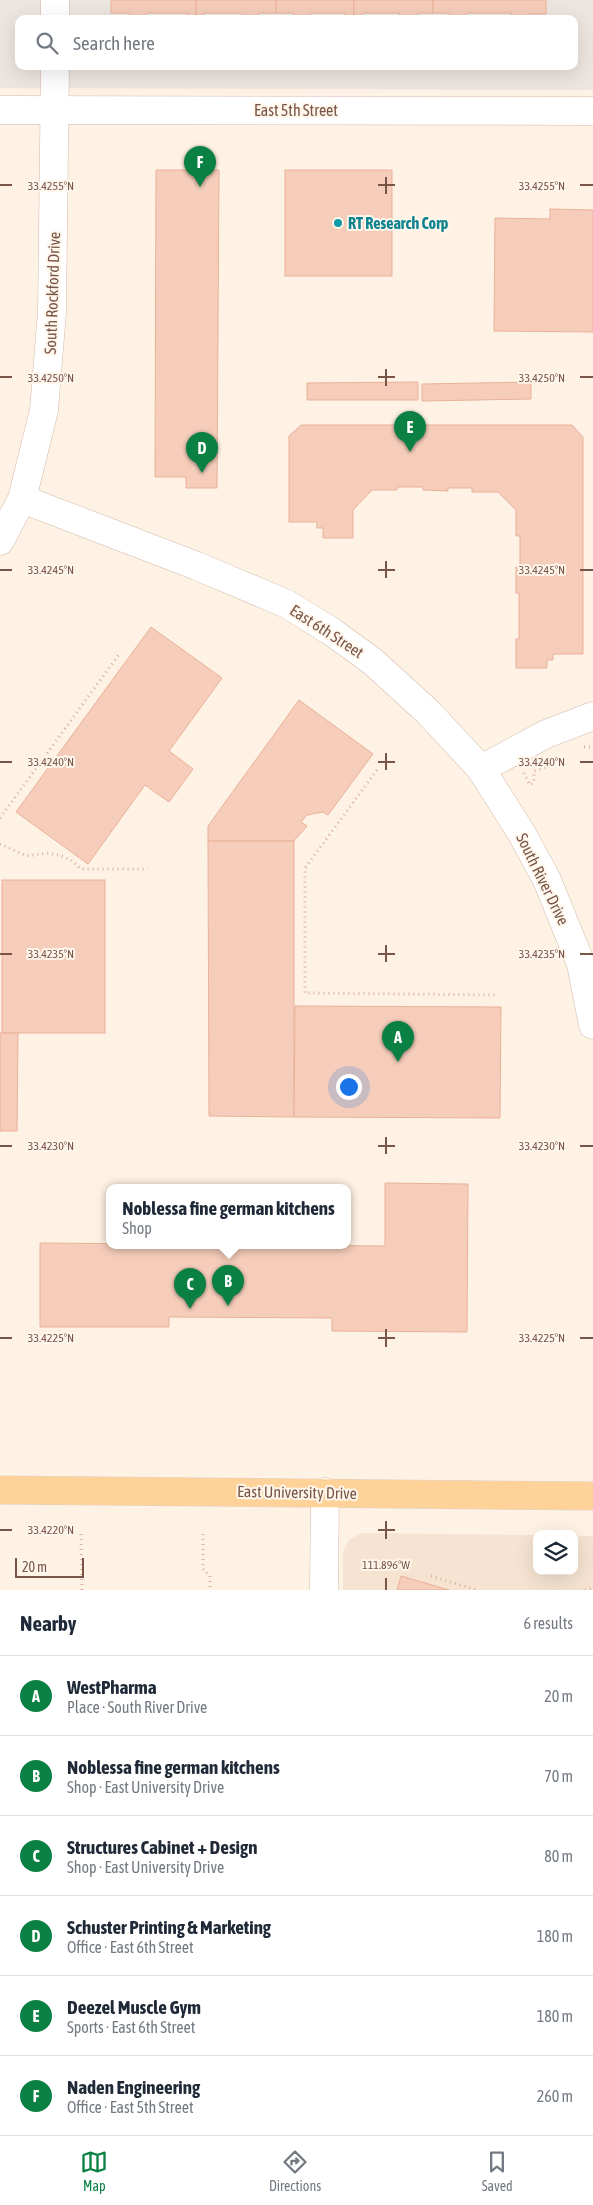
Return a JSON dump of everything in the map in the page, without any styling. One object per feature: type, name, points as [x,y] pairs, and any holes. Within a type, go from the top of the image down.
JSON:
[{"type":"main road","name":"East University Drive","points":[[0,1490],[593,1496]]},
{"type":"street","points":[[55,0],[55,15]]},
{"type":"street","name":"South Rockford Drive","points":[[0,541],[22,499],[44,410],[50,355],[55,70]]},
{"type":"street","name":"East 5th Street","points":[[0,110],[593,111]]},
{"type":"street","name":"East 6th Street","points":[[22,499],[197,566],[287,604],[332,632],[372,661],[428,712],[481,769]]},
{"type":"street","points":[[481,769],[546,734],[593,716]]},
{"type":"street","name":"South River Drive","points":[[481,769],[522,834],[547,880],[581,964],[593,1025]]},
{"type":"street","points":[[324,1590],[325,1492]]},
{"type":"path","points":[[0,818],[120,653]]},
{"type":"path","points":[[377,770],[305,868],[305,993],[498,995]]},
{"type":"path","points":[[0,844],[27,856],[47,853],[59,855],[71,860],[81,869],[148,869]]},
{"type":"path","points":[[81,1534],[82,1590]]},
{"type":"path","points":[[203,1534],[203,1569],[210,1576],[210,1590]]},
{"type":"path","points":[[431,1576],[477,1590]]},
{"type":"path","points":[[585,1590],[593,1588]]},
{"type":"shaded area","points":[[0,0],[593,0],[593,90],[0,88]]},
{"type":"shaded area","points":[[361,1533],[533,1535],[533,1575],[578,1575],[578,1536],[593,1536],[593,1590],[343,1590],[343,1552],[349,1540]]},
{"type":"building","points":[[111,0],[196,0],[196,15],[188,15],[187,13],[130,15],[129,13],[111,13]]},
{"type":"building","points":[[196,0],[276,0],[276,13],[243,15],[241,13],[204,13],[203,15],[196,15]]},
{"type":"building","points":[[276,0],[354,0],[354,15],[345,15],[344,13],[294,15],[293,13],[276,13]]},
{"type":"building","points":[[354,0],[433,0],[433,13],[400,15],[399,13],[363,13],[362,15],[354,15]]},
{"type":"building","points":[[433,0],[546,0],[546,14],[467,13],[466,15],[450,15],[449,13],[433,13]]},
{"type":"building","points":[[156,170],[219,170],[217,488],[186,488],[186,477],[155,477]]},
{"type":"building","name":"RT Research Corp","points":[[285,170],[392,170],[392,276],[285,276]]},
{"type":"building","points":[[550,209],[593,210],[593,332],[494,331],[495,218],[550,219]]},
{"type":"building","points":[[418,382],[418,400],[307,400],[307,383]]},
{"type":"building","points":[[531,382],[531,399],[422,401],[422,384]]},
{"type":"building","points":[[301,425],[572,425],[583,437],[583,654],[553,654],[553,660],[547,660],[547,668],[516,668],[516,639],[519,639],[519,593],[516,593],[516,567],[520,567],[520,536],[516,536],[516,510],[498,492],[472,492],[472,488],[448,488],[448,491],[423,490],[423,487],[397,487],[397,490],[372,490],[353,510],[353,538],[323,538],[323,528],[317,528],[317,522],[289,522],[289,436]]},
{"type":"building","points":[[151,627],[222,678],[169,751],[193,769],[169,802],[145,785],[88,864],[16,812]]},
{"type":"building","points":[[299,700],[373,754],[328,815],[323,812],[307,815],[301,822],[307,826],[294,841],[208,841],[208,826]]},
{"type":"building","points":[[208,841],[294,841],[294,1117],[209,1116]]},
{"type":"building","points":[[2,880],[105,880],[105,1033],[2,1033]]},
{"type":"building","points":[[295,1006],[501,1007],[500,1118],[294,1117]]},
{"type":"building","points":[[0,1033],[18,1033],[17,1131],[0,1131]]},
{"type":"building","points":[[385,1183],[468,1184],[467,1332],[332,1331],[332,1318],[169,1317],[169,1327],[40,1327],[40,1243],[106,1244],[106,1249],[351,1249],[351,1246],[385,1246]]},
{"type":"building","points":[[401,1576],[449,1590],[397,1590]]},
{"type":"place","name":"Naden Engineering","points":[[200,187]]},
{"type":"place","name":"RT Research Corp","points":[[338,223]]},
{"type":"place","name":"Deezel Muscle Gym","points":[[410,452]]},
{"type":"place","name":"Schuster Printing & Marketing","points":[[202,473]]},
{"type":"place","name":"WestPharma","points":[[398,1062]]},
{"type":"place","name":"Noblessa fine german kitchens","points":[[228,1306]]},
{"type":"place","name":"Structures Cabinet + Design","points":[[190,1309]]}]
